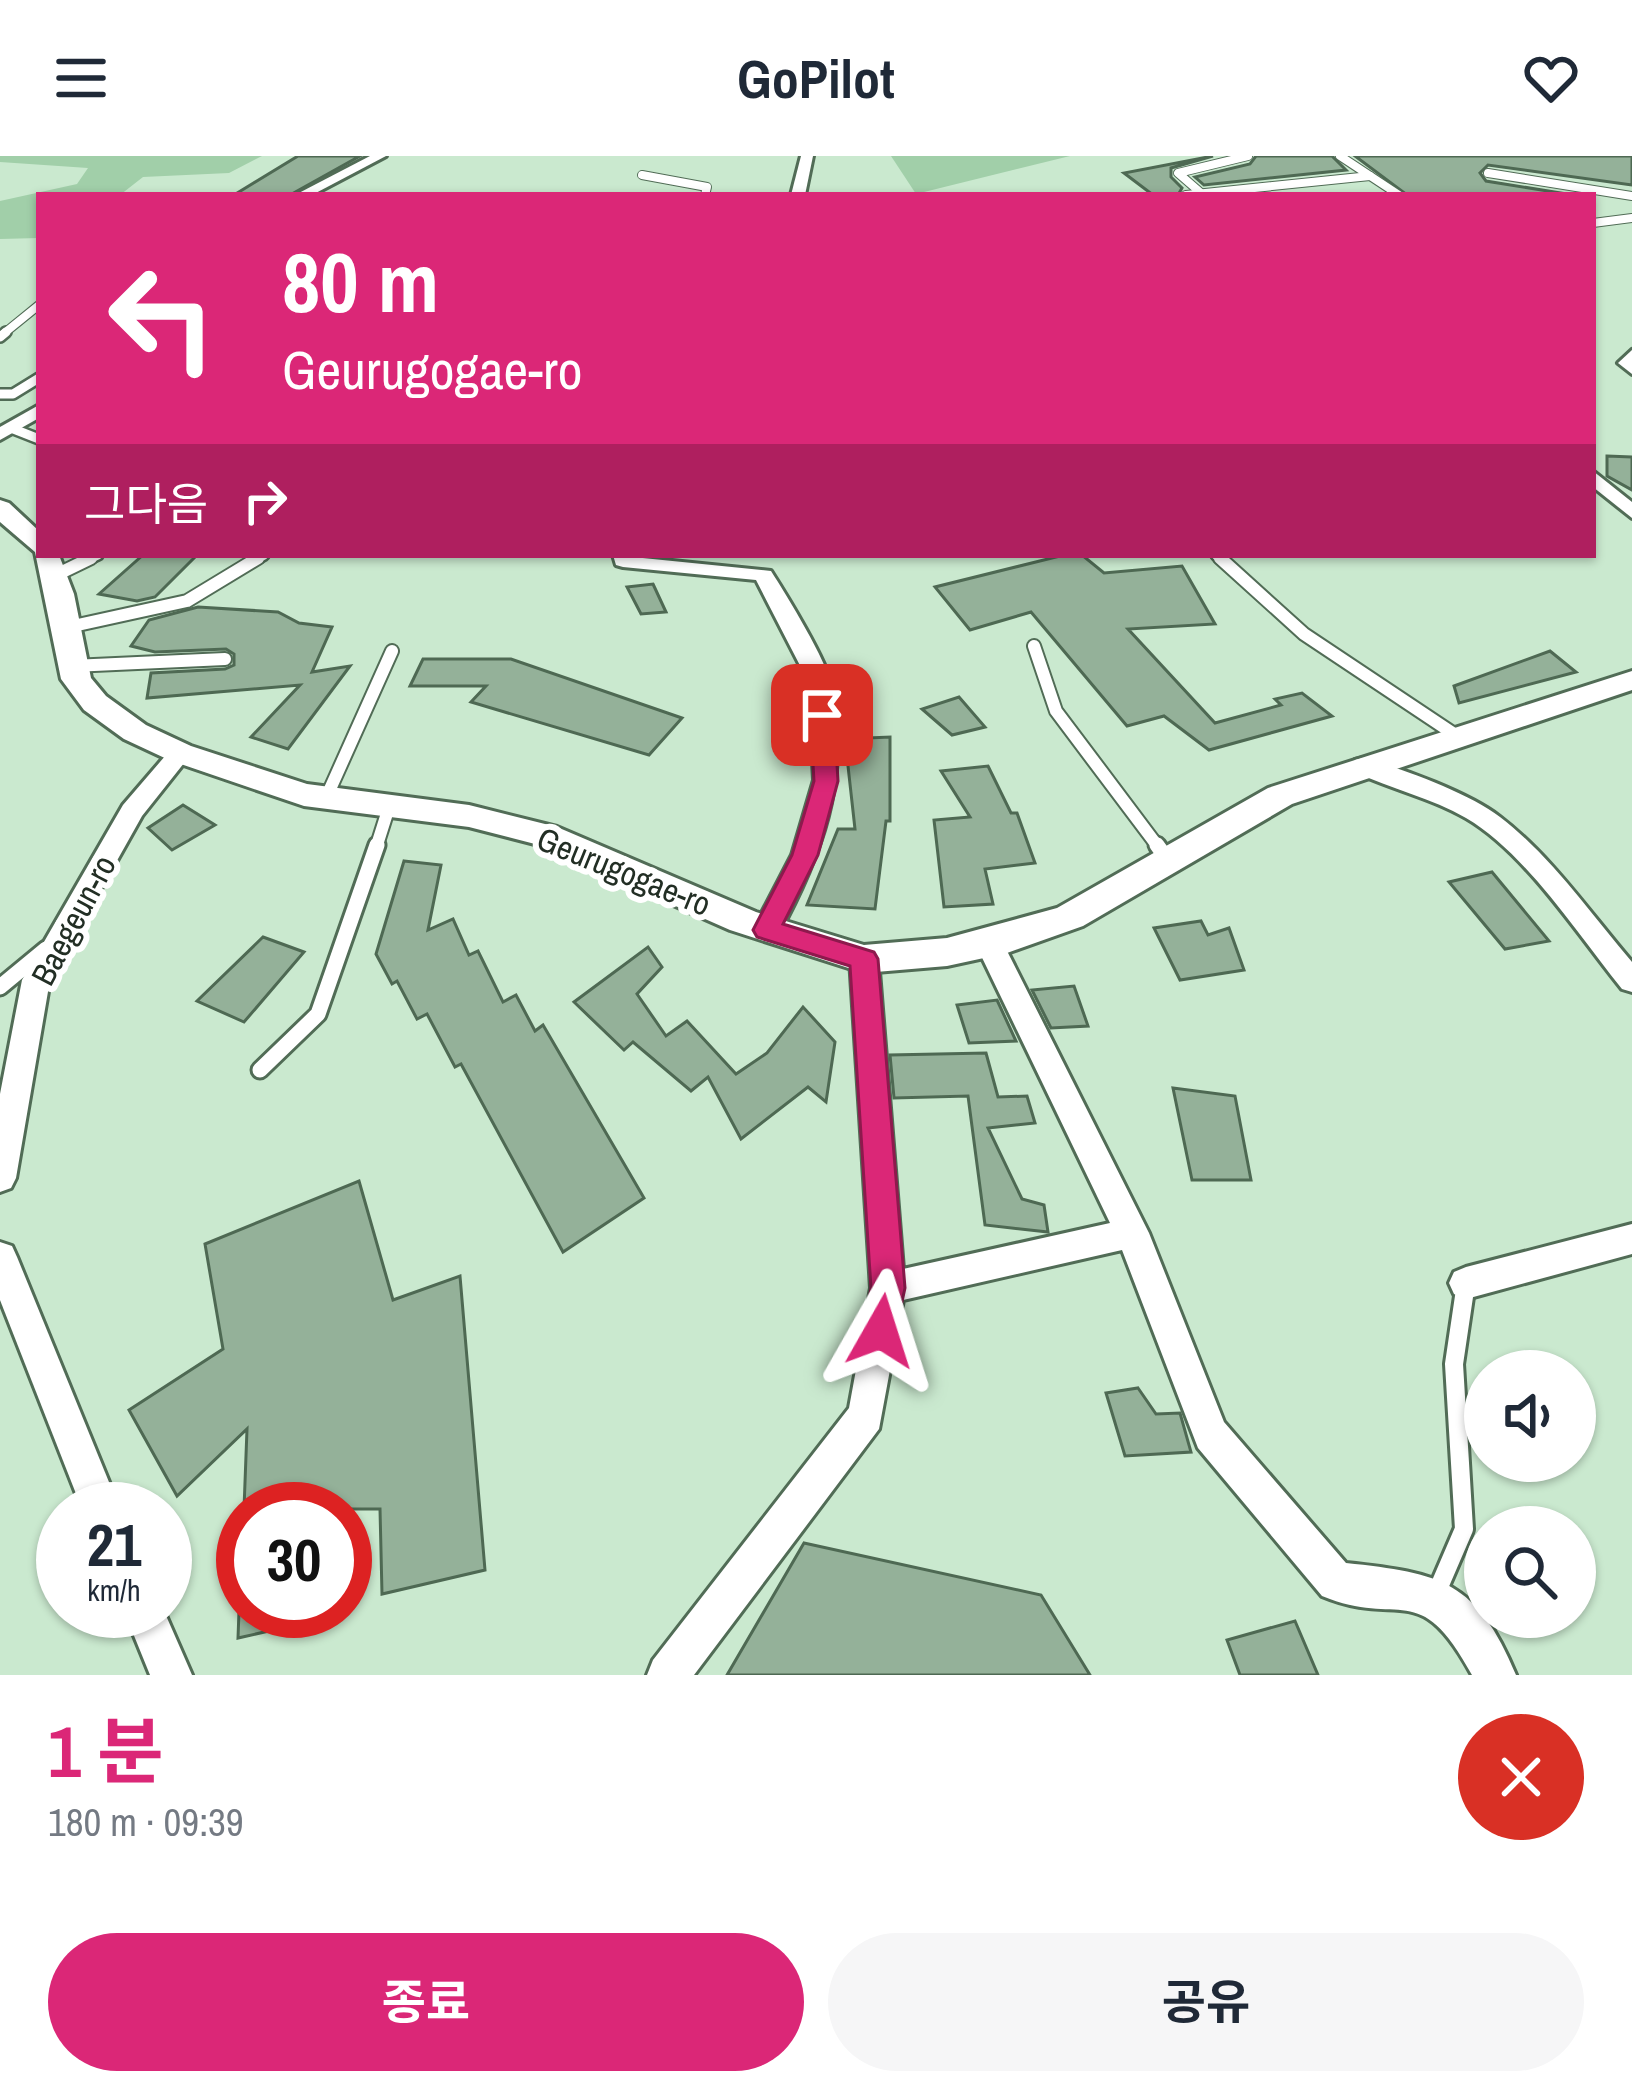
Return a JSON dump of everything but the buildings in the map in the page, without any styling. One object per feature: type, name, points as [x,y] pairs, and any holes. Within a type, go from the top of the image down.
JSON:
[{"type":"street","points":[[308,192],[380,156]]},
{"type":"street","points":[[799,192],[808,156]]},
{"type":"street","points":[[1632,356],[1626,363],[1632,369]]},
{"type":"street","points":[[5,431],[36,412]]},
{"type":"street","points":[[1596,480],[1632,512]]},
{"type":"street","points":[[0,508],[36,548]]},
{"type":"street","points":[[623,558],[623,562],[765,565],[820,682],[826,781],[805,855],[767,930]]},
{"type":"street","name":"Geurugogae-ro","points":[[46,559],[72,666],[95,704],[134,732],[180,753],[326,798],[469,816],[545,836],[767,930],[864,959],[989,943],[1070,917],[1280,796],[1632,680]]},
{"type":"street","name":"Baegeun-ro","points":[[0,1178],[36,980],[132,812],[180,753]]},
{"type":"street","points":[[1364,766],[1406,788],[1477,813],[1506,837],[1632,981]]},
{"type":"street","points":[[989,943],[1132,1233],[1210,1435],[1336,1582],[1436,1594],[1464,1618],[1495,1675]]},
{"type":"street","points":[[668,1675],[866,1416],[888,1288],[864,959]]},
{"type":"street","points":[[888,1288],[1132,1233]]},
{"type":"street","points":[[1466,1283],[1632,1239]]},
{"type":"street","points":[[0,1257],[90,1482]]},
{"type":"street","points":[[155,1638],[171,1675]]},
{"type":"lane","points":[[1199,192],[1178,173],[1248,156]]},
{"type":"lane","points":[[1340,156],[1394,192]]},
{"type":"lane","points":[[1488,172],[1632,196]]},
{"type":"lane","points":[[642,175],[707,187],[706,192]]},
{"type":"lane","points":[[1220,192],[1370,176]]},
{"type":"lane","points":[[1596,223],[1632,218]]},
{"type":"lane","points":[[0,337],[36,308]]},
{"type":"lane","points":[[15,325],[36,326]]},
{"type":"lane","points":[[0,394],[13,394],[36,380]]},
{"type":"lane","points":[[5,431],[36,438]]},
{"type":"lane","points":[[64,628],[187,601],[260,558]]},
{"type":"lane","points":[[1219,558],[1304,634],[1457,736]]},
{"type":"lane","points":[[1034,646],[1056,711],[1167,859]]},
{"type":"lane","points":[[326,798],[392,651]]},
{"type":"lane","points":[[72,666],[225,659]]},
{"type":"lane","points":[[260,1070],[318,1014],[359,906],[388,807]]},
{"type":"lane","points":[[0,987],[60,938]]},
{"type":"lane","points":[[1436,1594],[1464,1528],[1454,1364],[1466,1283]]},
{"type":"green space","points":[[0,156],[262,156],[229,173],[143,177],[124,192],[41,192],[77,184],[88,168],[0,162]]},
{"type":"green space","points":[[891,156],[1070,156],[924,192],[915,192]]},
{"type":"green space","points":[[36,193],[36,238],[0,239],[0,201]]},
{"type":"route","points":[[822,715],[826,781],[805,855],[767,930],[864,959],[888,1288],[881,1331]]}]
